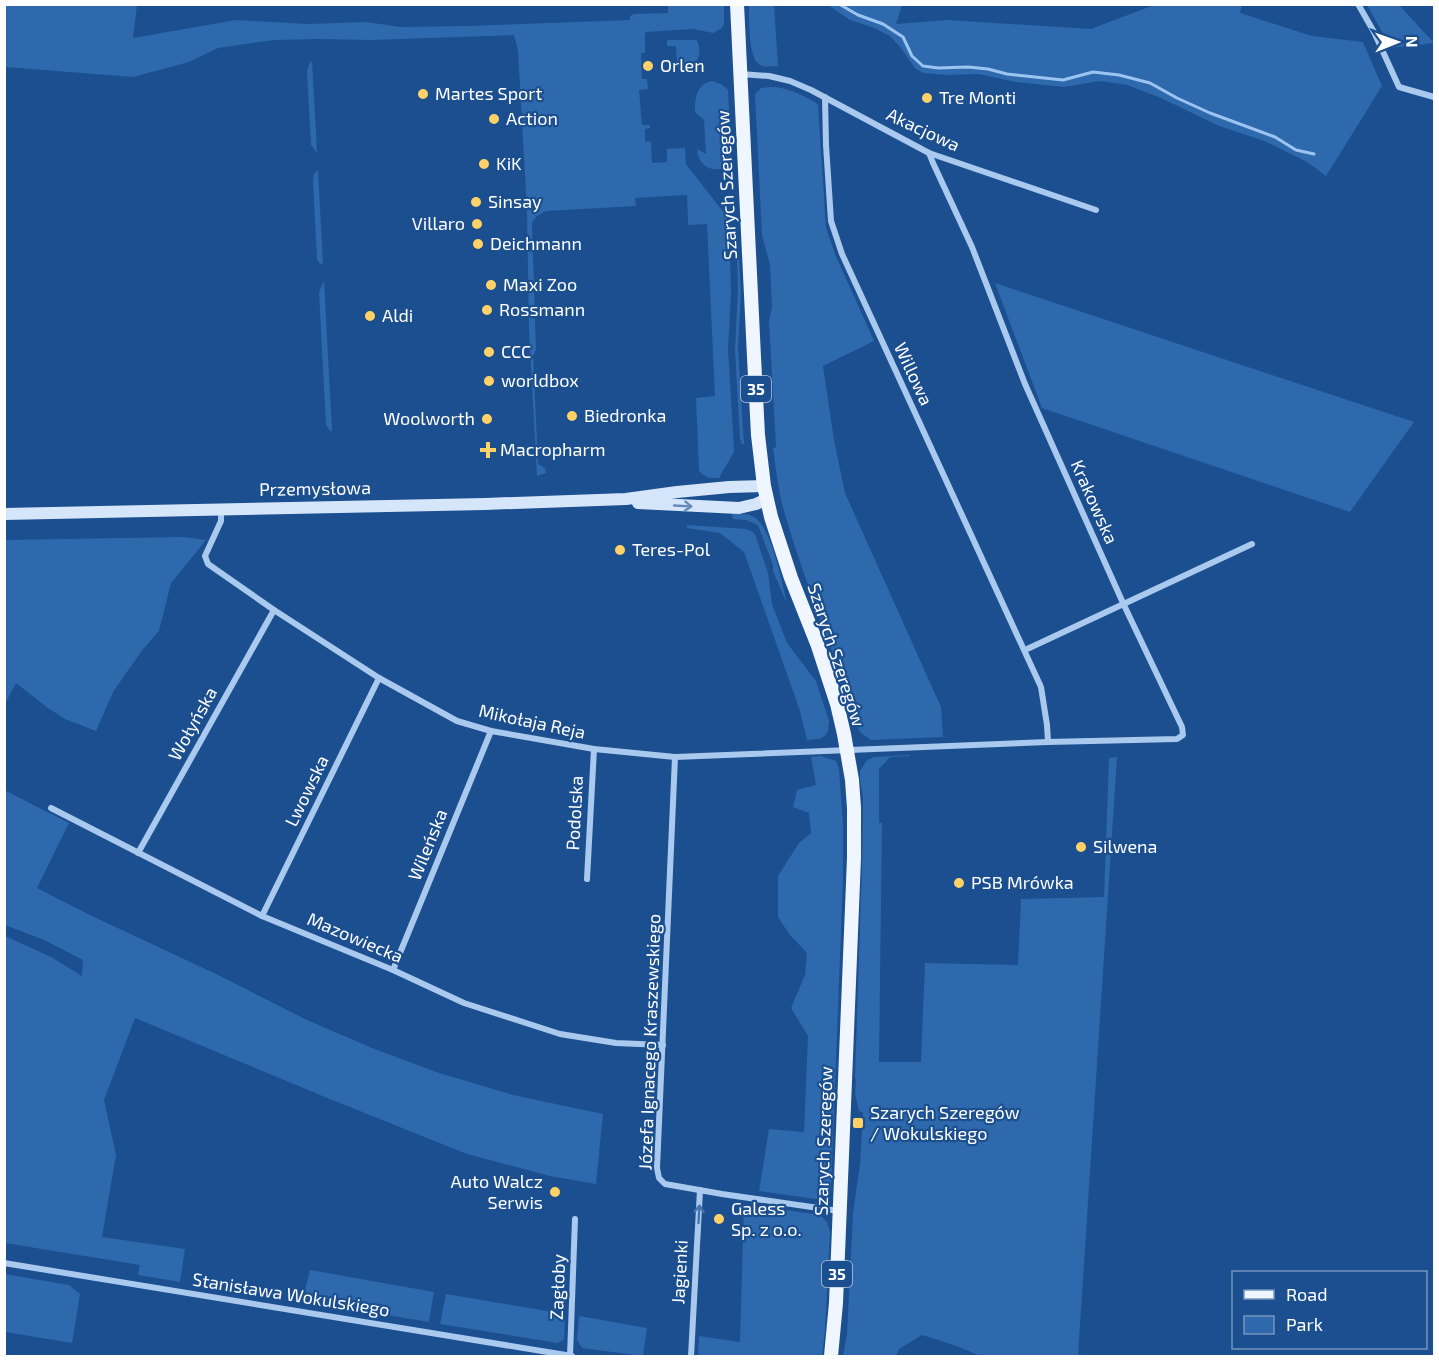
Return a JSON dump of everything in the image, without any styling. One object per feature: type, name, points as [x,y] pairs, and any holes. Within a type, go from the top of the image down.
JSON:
[{"type":"main road","name":"Szarych Szeregów","points":[[737,4],[758,435],[766,493],[771,517],[837,704],[848,750],[854,808],[840,1210],[831,1356]]},
{"type":"main road","name":"Przemysłowa","points":[[4,514],[626,499],[729,487],[766,493]]},
{"type":"main road","name":"Przemysłowa","points":[[626,499],[666,505],[739,508],[756,504],[766,493]]},
{"type":"street","points":[[1358,4],[1374,32],[1399,87],[1434,97]]},
{"type":"street","name":"Akacjowa","points":[[740,74],[769,76],[790,81],[825,97],[929,153],[1096,210]]},
{"type":"street","name":"Willowa","points":[[825,97],[831,221],[842,254],[1041,687],[1048,742]]},
{"type":"street","name":"Krakowska","points":[[848,750],[1176,739],[1183,735],[1182,728],[1025,384],[972,247],[929,153]]},
{"type":"street","name":"Mikołaja Reja","points":[[221,509],[221,521],[205,555],[208,564],[379,678],[457,720],[491,731],[594,749],[675,757],[848,750]]},
{"type":"street","points":[[1024,650],[1252,544]]},
{"type":"street","name":"Wołyńska","points":[[138,853],[274,610]]},
{"type":"street","name":"Lwowska","points":[[262,916],[379,678]]},
{"type":"street","name":"Wileńska","points":[[393,970],[491,731]]},
{"type":"street","name":"Podolska","points":[[587,879],[594,749]]},
{"type":"street","name":"Józefa Ignacego Kraszewskiego","points":[[675,757],[657,1168],[659,1178],[666,1184],[766,1201],[840,1210]]},
{"type":"street","name":"Mazowiecka","points":[[51,808],[262,916],[393,970],[464,1003],[560,1034],[616,1043],[663,1045]]},
{"type":"street","name":"Jagienki","points":[[691,1356],[700,1190]]},
{"type":"street","name":"Zagłoby","points":[[571,1356],[575,1219]]},
{"type":"street","name":"Stanisława Wokulskiego","points":[[4,1263],[571,1356]]},
{"type":"green space","points":[[4,5],[137,5],[133,38],[236,20],[307,24],[366,22],[401,27],[470,26],[630,20],[630,16],[634,14],[668,13],[668,5],[724,5],[724,24],[722,28],[713,33],[693,29],[646,32],[645,53],[641,53],[642,79],[647,79],[648,89],[639,90],[642,125],[650,125],[650,128],[645,129],[645,142],[651,141],[652,163],[667,162],[667,149],[685,148],[686,164],[729,221],[731,292],[728,348],[734,452],[719,478],[708,477],[699,471],[696,398],[715,396],[707,224],[688,225],[687,195],[635,198],[636,206],[547,211],[533,221],[536,350],[533,356],[538,464],[545,468],[546,473],[537,476],[529,329],[527,211],[518,50],[514,35],[371,40],[274,40],[218,48],[189,62],[133,77],[5,67]]},
{"type":"green space","points":[[749,5],[774,5],[778,66],[763,66],[755,60],[750,37]]},
{"type":"green space","points":[[828,5],[902,5],[896,24],[947,20],[1091,29],[1154,5],[1242,5],[1240,13],[1312,36],[1363,42],[1382,86],[1326,176],[1307,162],[1264,141],[1219,126],[1161,98],[1127,85],[1100,81],[1064,87],[1016,82],[978,74],[923,73],[915,68],[890,36],[850,20]]},
{"type":"green space","points":[[1367,5],[1399,5],[1434,43],[1391,48]]},
{"type":"green space","points":[[667,40],[696,40],[699,57],[688,66],[669,68],[668,63],[677,62],[676,46],[667,46]]},
{"type":"green space","points":[[312,61],[317,153],[311,145],[307,71]]},
{"type":"green space","points":[[712,81],[728,90],[731,165],[719,169],[704,165],[698,156],[697,149],[706,154],[704,120],[695,112],[696,97],[703,85]]},
{"type":"green space","points":[[761,88],[789,90],[818,104],[826,228],[835,254],[874,341],[823,366],[834,440],[845,493],[941,707],[943,737],[871,740],[861,733],[801,566],[784,511],[773,448],[776,447],[769,321],[772,307],[770,265],[762,235],[755,94]]},
{"type":"green space","points":[[318,170],[323,264],[317,259],[313,181],[314,174]]},
{"type":"green space","points":[[736,236],[741,294],[738,347],[744,444],[740,439],[735,351],[738,287]]},
{"type":"green space","points":[[324,281],[332,431],[326,425],[319,292]]},
{"type":"green space","points":[[995,283],[1414,422],[1350,512],[1042,408]]},
{"type":"green space","points":[[732,513],[754,517],[766,532],[787,604],[758,525],[746,520],[733,519]]},
{"type":"green space","points":[[687,525],[746,529],[755,534],[768,573],[772,604],[787,643],[816,681],[829,721],[825,736],[807,740],[800,711],[744,552],[720,533],[687,528]]},
{"type":"green space","points":[[183,537],[206,540],[171,583],[159,631],[143,649],[113,692],[96,731],[65,719],[16,683],[5,704],[5,540]]},
{"type":"green space","points":[[909,755],[890,757],[879,769],[879,823],[882,823],[879,1062],[921,1062],[925,963],[1018,965],[1021,899],[1104,897],[1109,758],[1117,757],[1078,1356],[981,1356],[922,1335],[899,1349],[896,1356],[843,1356],[847,1334],[853,1213],[860,1164],[863,1113],[859,1111],[855,1094],[862,865],[863,797],[860,771],[867,760],[874,757]]},
{"type":"green space","points":[[821,756],[836,761],[839,770],[843,824],[843,879],[831,1189],[829,1196],[823,1200],[759,1191],[769,1129],[804,1132],[808,1036],[791,1008],[805,975],[807,953],[789,934],[778,917],[778,876],[799,843],[811,833],[809,813],[793,807],[797,790],[816,785],[811,757]]},
{"type":"green space","points":[[4,790],[69,823],[37,888],[307,1020],[372,1048],[439,1073],[513,1095],[603,1114],[596,1184],[550,1176],[467,1154],[135,1018],[104,1100],[116,1155],[102,1237],[185,1249],[180,1282],[138,1275],[140,1265],[5,1243],[5,936],[51,957],[82,976],[83,960],[44,940],[5,925]]},
{"type":"green space","points":[[744,1204],[820,1215],[827,1222],[830,1232],[822,1356],[698,1356],[699,1336],[740,1342]]},
{"type":"green space","points":[[310,1270],[434,1292],[429,1322],[302,1301]]},
{"type":"green space","points":[[5,1274],[69,1285],[80,1294],[72,1343],[5,1332]]},
{"type":"green space","points":[[446,1294],[565,1314],[564,1340],[557,1343],[440,1324]]},
{"type":"green space","points":[[579,1316],[647,1328],[643,1356],[582,1348],[577,1340]]},
{"type":"waterway","points":[[839,4],[858,15],[883,24],[903,37],[912,56],[923,66],[968,67],[1063,80],[1093,72],[1119,75],[1150,83],[1210,113],[1275,137],[1296,150],[1314,154]]},
{"type":"place","name":"Orlen","points":[[648,66]]},
{"type":"place","name":"Martes Sport","points":[[423,94]]},
{"type":"place","name":"Tre Monti","points":[[927,98]]},
{"type":"place","name":"Action","points":[[494,119]]},
{"type":"place","name":"KiK","points":[[484,164]]},
{"type":"place","name":"Sinsay","points":[[476,202]]},
{"type":"place","name":"Villaro","points":[[477,224]]},
{"type":"place","name":"Deichmann","points":[[478,244]]},
{"type":"place","name":"Maxi Zoo","points":[[491,285]]},
{"type":"place","name":"Rossmann","points":[[487,310]]},
{"type":"place","name":"Aldi","points":[[370,316]]},
{"type":"place","name":"CCC","points":[[489,352]]},
{"type":"place","name":"worldbox","points":[[489,381]]},
{"type":"place","name":"Biedronka","points":[[572,416]]},
{"type":"place","name":"Woolworth","points":[[487,419]]},
{"type":"place","name":"Macropharm","points":[[488,450]]},
{"type":"place","name":"Teres-Pol","points":[[620,550]]},
{"type":"place","name":"Silwena","points":[[1081,847]]},
{"type":"place","name":"PSB Mrówka","points":[[959,883]]},
{"type":"place","name":"Szarych Szeregów / Wokulskiego","points":[[858,1123]]},
{"type":"place","name":"Auto Walcz Serwis","points":[[555,1192]]},
{"type":"place","name":"Galess Sp. z o.o.","points":[[719,1219]]}]
